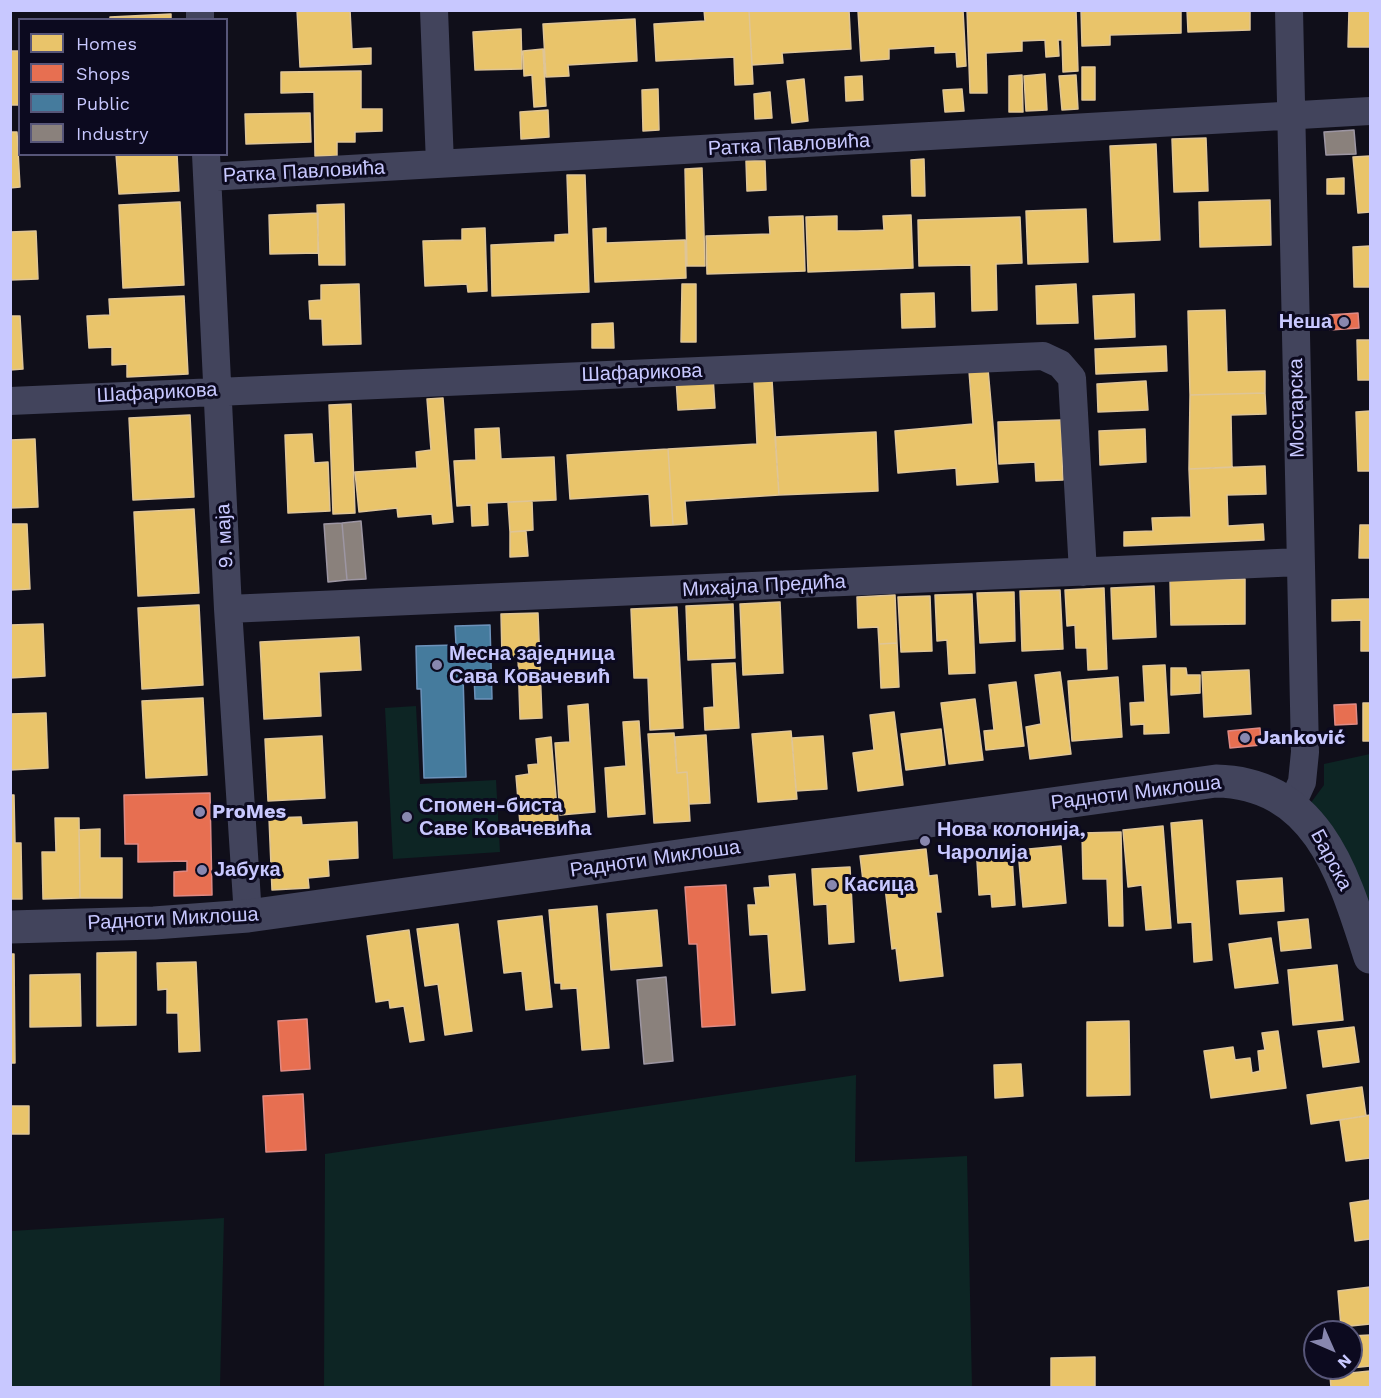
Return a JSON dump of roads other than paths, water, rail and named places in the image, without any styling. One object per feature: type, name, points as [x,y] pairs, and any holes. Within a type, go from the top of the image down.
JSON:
[{"type":"street","points":[[434,10],[440,164]]},
{"type":"street","name":"Мостарска","points":[[1289,10],[1305,752],[1302,782],[1292,804]]},
{"type":"street","name":"Ратка Павловића","points":[[207,166],[440,164],[1371,111]]},
{"type":"street","name":"9. маја","points":[[207,166],[228,609],[248,916]]},
{"type":"street","name":"Шафарикова","points":[[10,400],[1043,356],[1060,364],[1072,378],[1083,572]]},
{"type":"street","name":"Михајла Предића","points":[[228,609],[1300,562]]},
{"type":"street","name":"Радноти Миклоша","points":[[10,927],[154,923],[248,916],[1197,782],[1240,781],[1269,791],[1292,804]]},
{"type":"street","name":"Барска","points":[[1292,804],[1322,837],[1342,875],[1371,957]]},
{"type":"place","name":"Неша","points":[[1344,322]]},
{"type":"place","name":"Месна заједница Сава Ковачевић","points":[[437,665]]},
{"type":"place","name":"Janković","points":[[1245,738]]},
{"type":"place","name":"ProMes","points":[[200,812]]},
{"type":"place","name":"Спомен-биста Саве Ковачевића","points":[[407,817]]},
{"type":"place","name":"Нова колонија, Чаролија","points":[[925,841]]},
{"type":"place","name":"Јабука","points":[[202,870]]},
{"type":"place","name":"Касица","points":[[832,885]]}]
